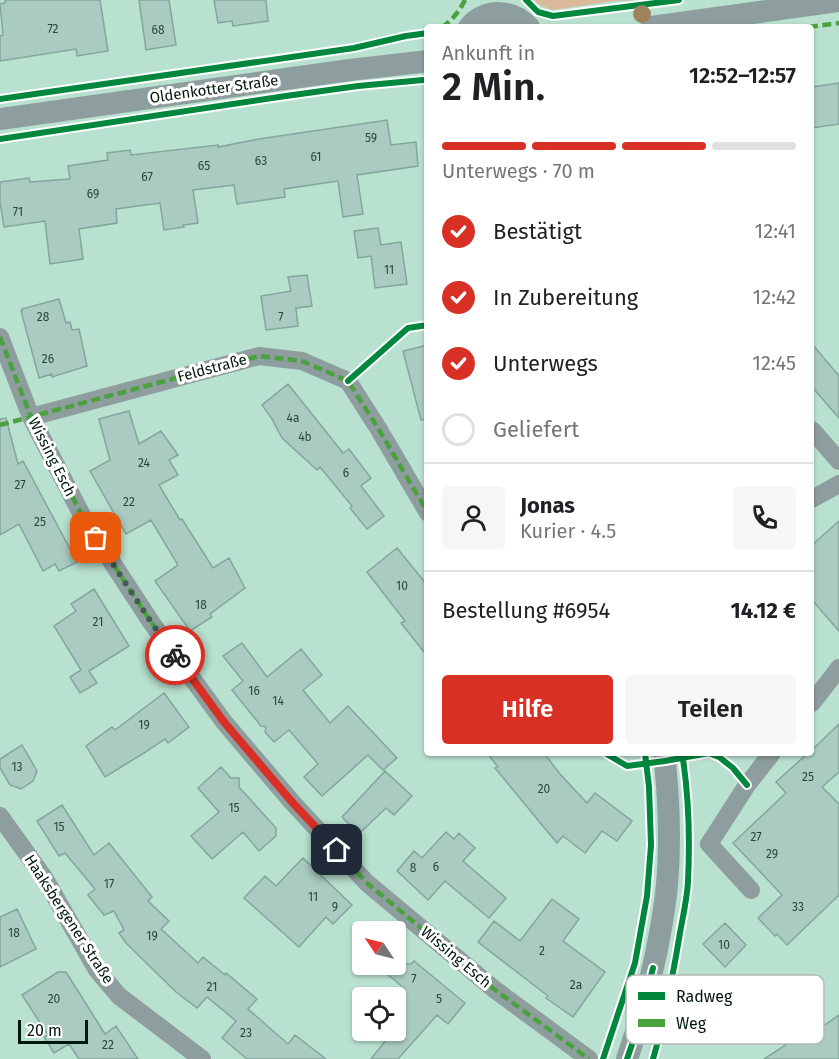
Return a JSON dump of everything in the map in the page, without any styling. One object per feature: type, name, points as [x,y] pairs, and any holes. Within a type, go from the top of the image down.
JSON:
[{"type":"street","points":[[673,24],[839,1]]},
{"type":"street","points":[[473,24],[493,6],[526,24]]},
{"type":"street","name":"Oldenkotter Straße","points":[[0,119],[424,61]]},
{"type":"street","name":"Wissing Esch","points":[[0,337],[31,417],[85,521],[151,622],[224,722],[292,802],[367,883],[494,989],[589,1059]]},
{"type":"street","name":"Feldstraße","points":[[31,417],[259,356],[302,361],[348,381],[424,506]]},
{"type":"street","points":[[814,432],[839,461]]},
{"type":"street","points":[[814,499],[839,484]]},
{"type":"street","points":[[814,700],[839,668]]},
{"type":"street","points":[[651,975],[666,894],[669,827],[664,756]]},
{"type":"street","points":[[751,890],[709,844],[747,785],[770,756]]},
{"type":"street","name":"Haaksbergener Straße","points":[[0,816],[45,879],[97,970],[119,996],[202,1059]]},
{"type":"street","points":[[627,1059],[632,1044]]},
{"type":"shaded area","points":[[534,0],[646,0],[614,1],[552,10]]},
{"type":"building","points":[[5,0],[100,0],[108,51],[77,56],[76,49],[0,61],[0,36],[3,35],[0,4],[5,3]]},
{"type":"building","points":[[139,0],[169,0],[176,45],[146,50]]},
{"type":"building","points":[[214,0],[266,0],[268,21],[233,26],[232,21],[218,23]]},
{"type":"building","points":[[839,83],[839,124],[814,128],[814,87]]},
{"type":"building","points":[[387,120],[391,145],[416,142],[418,166],[357,175],[363,214],[343,217],[338,181],[284,189],[285,197],[237,204],[234,185],[193,190],[198,223],[164,230],[160,203],[116,209],[117,223],[79,229],[83,259],[50,264],[45,221],[4,227],[0,182],[29,178],[30,182],[70,179],[68,166],[108,160],[107,153],[130,150],[131,155],[218,145],[218,147]]},
{"type":"building","points":[[378,228],[381,245],[401,242],[407,284],[375,288],[371,256],[358,258],[354,231]]},
{"type":"building","points":[[307,275],[312,306],[296,308],[298,326],[266,330],[261,296],[291,291],[288,277]]},
{"type":"building","points":[[59,299],[66,323],[70,322],[72,330],[79,329],[87,366],[52,377],[52,374],[39,378],[21,311]]},
{"type":"building","points":[[424,346],[424,420],[421,420],[403,351]]},
{"type":"building","points":[[814,346],[839,376],[839,418],[814,389]]},
{"type":"building","points":[[288,384],[343,453],[349,449],[371,478],[361,486],[384,516],[367,529],[350,508],[352,506],[320,467],[317,470],[282,438],[262,405]]},
{"type":"building","points":[[129,411],[139,444],[161,431],[178,455],[169,460],[178,475],[159,485],[180,520],[182,519],[213,568],[229,558],[245,588],[210,614],[212,617],[190,631],[155,581],[178,565],[151,520],[126,534],[90,471],[110,460],[99,419]]},
{"type":"building","points":[[6,418],[18,464],[23,461],[77,562],[59,571],[55,564],[43,571],[19,524],[0,535],[0,419]]},
{"type":"building","points":[[839,521],[839,631],[814,602],[814,543]]},
{"type":"building","points":[[397,548],[424,581],[424,652],[401,623],[405,621],[367,572]]},
{"type":"building","points":[[94,589],[129,646],[89,671],[97,683],[80,693],[70,677],[81,670],[54,626],[76,611],[71,604]]},
{"type":"building","points":[[242,643],[267,677],[301,649],[322,675],[303,690],[330,723],[348,706],[397,758],[383,770],[368,755],[322,796],[304,777],[318,764],[289,730],[274,742],[265,732],[266,727],[261,726],[232,690],[243,681],[223,656]]},
{"type":"building","points":[[164,693],[189,727],[168,743],[165,739],[105,777],[86,746],[112,727],[115,730]]},
{"type":"building","points":[[839,724],[839,772],[822,787],[839,804],[839,895],[787,945],[758,918],[782,895],[733,843],[786,793],[776,782],[805,756],[814,756],[814,748]]},
{"type":"building","points":[[22,745],[37,771],[33,781],[21,789],[10,785],[0,768],[0,759]]},
{"type":"building","points":[[489,756],[546,756],[587,803],[595,793],[632,821],[617,841],[602,831],[585,853],[563,836],[557,843],[495,768],[498,767]]},
{"type":"building","points":[[221,767],[231,778],[239,778],[239,787],[276,828],[276,836],[259,851],[243,832],[212,859],[191,836],[219,812],[198,788]]},
{"type":"building","points":[[385,771],[412,796],[394,815],[386,808],[359,834],[342,817]]},
{"type":"building","points":[[62,805],[94,855],[109,843],[152,897],[148,901],[169,921],[161,929],[198,963],[203,957],[257,999],[248,1009],[288,1044],[295,1035],[326,1059],[247,1059],[222,1038],[236,1021],[207,997],[197,1008],[176,992],[126,943],[119,933],[124,930],[114,911],[104,915],[88,895],[95,889],[65,853],[59,856],[37,821]]},
{"type":"building","points":[[446,832],[454,839],[459,833],[475,848],[463,861],[506,898],[489,918],[445,881],[428,900],[397,871],[414,851],[422,858]]},
{"type":"building","points":[[303,858],[352,905],[333,924],[326,917],[299,947],[244,898],[265,876],[276,886]]},
{"type":"building","points":[[552,899],[579,919],[563,941],[605,972],[573,1017],[546,998],[548,996],[478,942],[494,921],[520,941]]},
{"type":"building","points":[[17,909],[36,949],[0,967],[0,917]]},
{"type":"building","points":[[725,923],[746,945],[725,967],[703,944]]},
{"type":"building","points":[[414,961],[465,1003],[448,1024],[437,1015],[398,1059],[371,1059],[385,1041],[406,1041],[406,987],[403,987],[388,975],[406,975],[406,964]]},
{"type":"building","points":[[58,972],[66,972],[105,1034],[116,1026],[138,1059],[79,1059],[69,1044],[54,1053],[44,1037],[48,1035],[22,995]]},
{"type":"building","points":[[839,1015],[839,1059],[764,1059],[787,1044],[824,1044],[824,1026]]},
{"type":"marked path","points":[[446,24],[465,0]]},
{"type":"marked path","points":[[814,26],[839,23]]},
{"type":"marked path","points":[[0,337],[31,417],[85,521],[151,622],[224,722],[292,802],[367,883],[494,989],[589,1059]]},
{"type":"marked path","points":[[0,425],[259,356],[302,361],[348,381],[424,506]]},
{"type":"cycle path","points":[[526,0],[538,12],[553,16],[679,0]]},
{"type":"cycle path","points":[[0,99],[354,48],[424,34]]},
{"type":"cycle path","points":[[0,139],[286,96],[423,80]]},
{"type":"cycle path","points":[[348,381],[408,328],[424,326]]},
{"type":"cycle path","points":[[610,756],[627,766],[692,756]]},
{"type":"cycle path","points":[[631,975],[647,896],[651,845],[645,756]]},
{"type":"cycle path","points":[[672,975],[685,908],[689,850],[682,756]]},
{"type":"cycle path","points":[[716,756],[733,768],[747,785]]},
{"type":"cycle path","points":[[651,975],[653,968]]},
{"type":"cycle path","points":[[603,1059],[626,990]]},
{"type":"cycle path","points":[[627,1059],[632,1044]]},
{"type":"cycle path","points":[[653,1059],[657,1044]]},
{"type":"way so far","points":[[96,538],[175,655]]},
{"type":"route","points":[[175,655],[224,722],[292,802],[337,850]]}]
